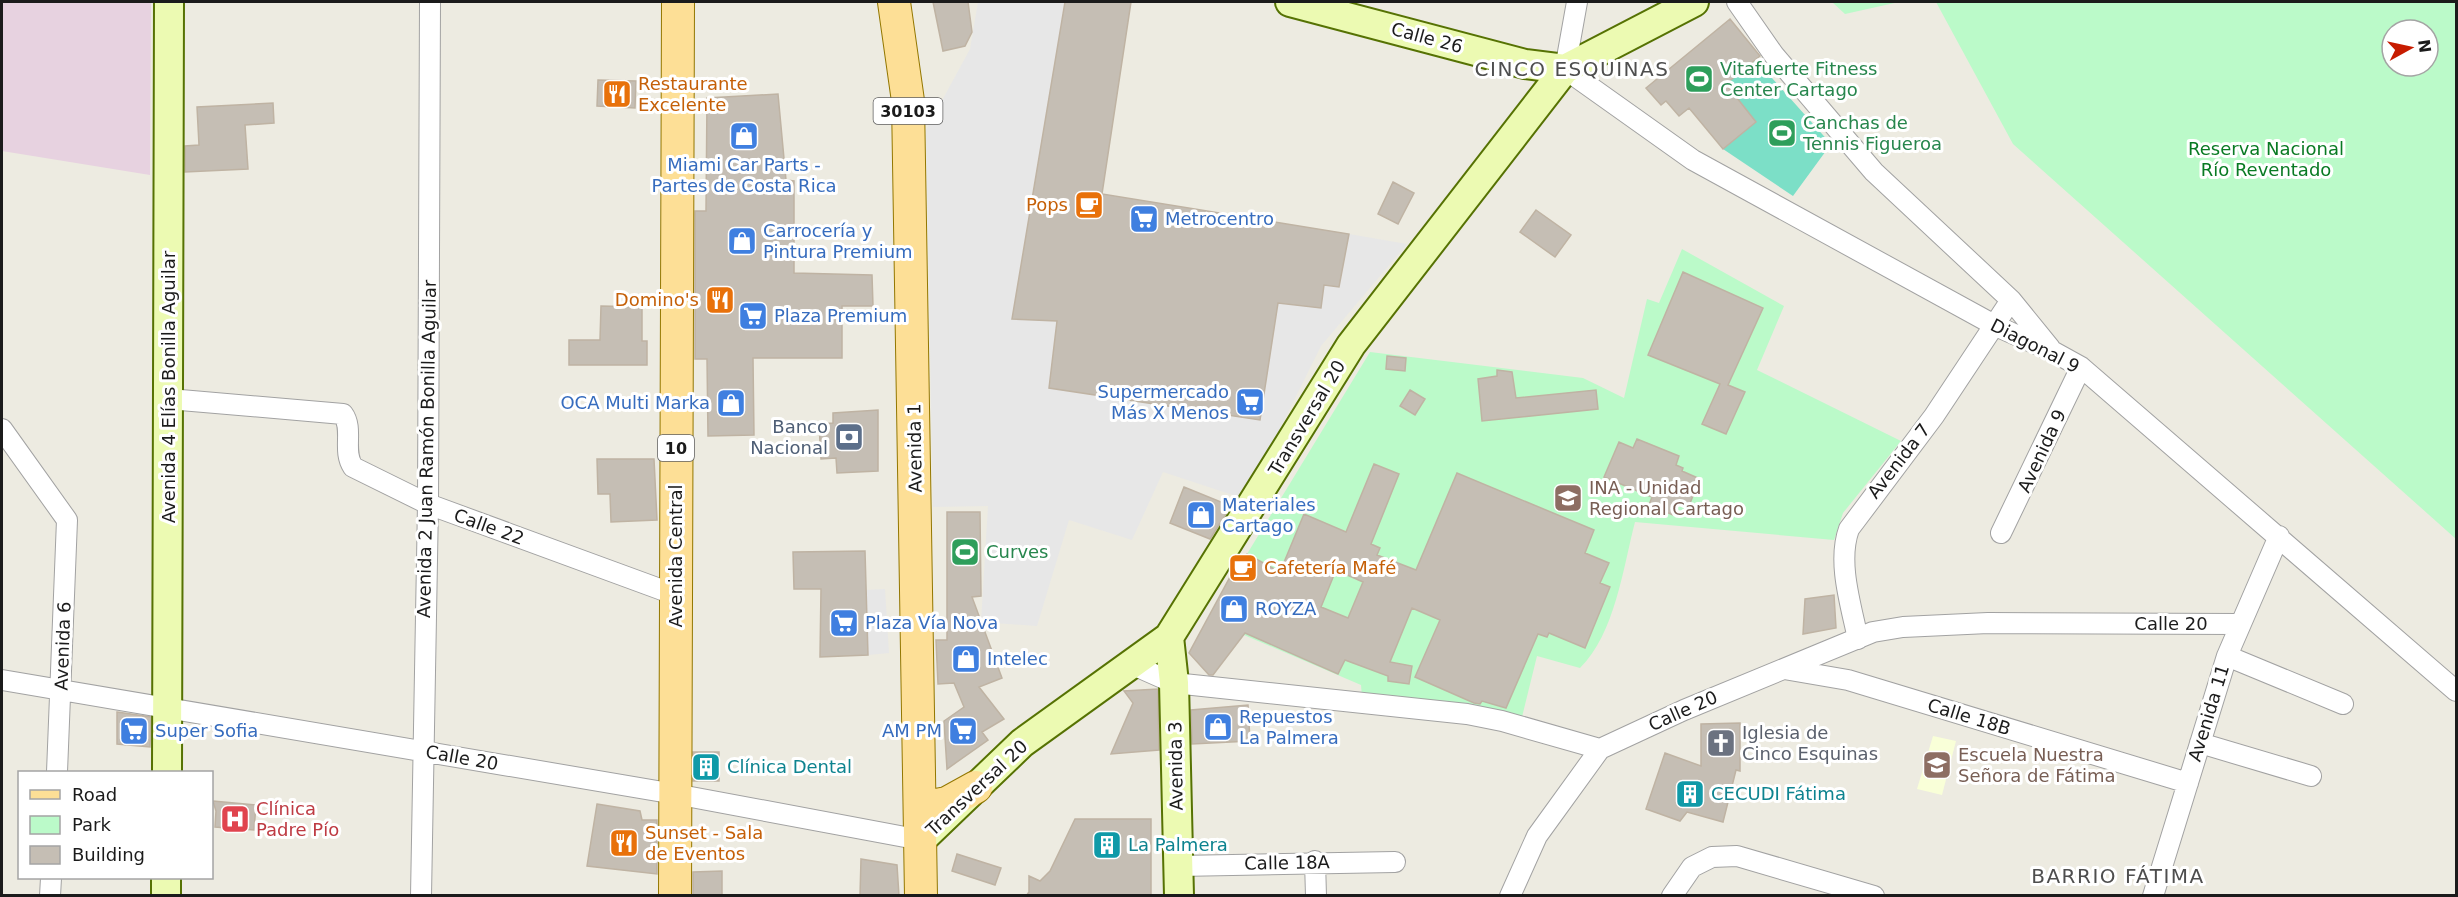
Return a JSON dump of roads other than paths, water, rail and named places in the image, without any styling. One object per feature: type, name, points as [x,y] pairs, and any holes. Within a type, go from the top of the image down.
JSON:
[{"type":"main road","name":"Avenida Central","points":[[675,896],[678,2]]},
{"type":"main road","name":"Avenida 1","points":[[894,2],[908,101],[921,896]]},
{"type":"main road","points":[[920,808],[947,803],[976,787]]},
{"type":"street","name":"Avenida 4 Elías Bonilla Aguilar","points":[[166,771],[170,2]]},
{"type":"street","name":"Avenida 2 Juan Ramón Bonilla Aguilar","points":[[421,896],[428,504],[430,2]]},
{"type":"street","name":"Calle 26","points":[[1290,2],[1525,64],[1565,69]]},
{"type":"street","points":[[1565,69],[1577,2]]},
{"type":"street","name":"Transversal 20","points":[[921,840],[1023,743],[1169,637],[1351,345],[1565,69],[1694,2]]},
{"type":"street","points":[[1737,2],[1774,55],[1874,172],[2011,300],[2052,351]]},
{"type":"street","name":"Diagonal 9","points":[[1565,69],[1693,160],[1996,326],[2052,351],[2080,368],[2279,536],[2457,691]]},
{"type":"street","name":"Avenida 7","points":[[1858,639],[1844,550],[1849,529],[1934,416],[1996,326],[2011,300]]},
{"type":"street","name":"Avenida 9","points":[[2001,533],[2080,368]]},
{"type":"street","name":"Calle 22","points":[[169,399],[343,414],[347,422],[348,458],[353,467],[428,504],[676,595]]},
{"type":"street","name":"Avenida 6","points":[[2,429],[67,520],[62,692],[57,771]]},
{"type":"street","name":"Avenida 11","points":[[2152,896],[2238,624],[2279,536]]},
{"type":"street","name":"Calle 20","points":[[1600,749],[1782,669],[1873,632],[1931,624],[2238,624]]},
{"type":"street","name":"Avenida 3","points":[[1169,637],[1174,683],[1179,896]]},
{"type":"street","points":[[2227,656],[2343,704]]},
{"type":"street","points":[[1131,664],[1174,683],[1467,714],[1502,721],[1600,749],[1537,836],[1510,896]]},
{"type":"street","name":"Calle 18B","points":[[1782,669],[1848,680],[2188,783]]},
{"type":"street","name":"Calle 20","points":[[2,680],[62,692],[167,706],[675,794],[921,840]]},
{"type":"street","points":[[2200,743],[2311,776]]},
{"type":"street","points":[[1672,896],[1692,867],[1712,857],[1737,856],[1874,896]]},
{"type":"street","points":[[1316,861],[1316,896]]},
{"type":"street","name":"Calle 18A","points":[[1179,866],[1316,861],[1395,862]]},
{"type":"street","points":[[50,896],[51,879]]},
{"type":"street","points":[[166,879],[166,896]]},
{"type":"place","name":"Vitafuerte Fitness Center Cartago","points":[[1699,79]]},
{"type":"place","name":"Restaurante Excelente","points":[[617,94]]},
{"type":"place","name":"Canchas de Tennis Figueroa","points":[[1782,133]]},
{"type":"place","name":"Miami Car Parts - Partes de Costa Rica","points":[[744,136]]},
{"type":"place","name":"Pops","points":[[1089,205]]},
{"type":"place","name":"Metrocentro","points":[[1144,219]]},
{"type":"place","name":"Carrocería y Pintura Premium","points":[[742,241]]},
{"type":"place","name":"Domino's","points":[[720,300]]},
{"type":"place","name":"Plaza Premium","points":[[753,316]]},
{"type":"place","name":"Supermercado Más X Menos","points":[[1250,402]]},
{"type":"place","name":"OCA Multi Marka","points":[[731,403]]},
{"type":"place","name":"Banco Nacional","points":[[849,437]]},
{"type":"place","name":"INA - Unidad Regional Cartago","points":[[1568,498]]},
{"type":"place","name":"Materiales Cartago","points":[[1201,515]]},
{"type":"place","name":"Curves","points":[[965,552]]},
{"type":"place","name":"Cafetería Mafé","points":[[1243,568]]},
{"type":"place","name":"ROYZA","points":[[1234,609]]},
{"type":"place","name":"Plaza Vía Nova","points":[[844,623]]},
{"type":"place","name":"Intelec","points":[[966,659]]},
{"type":"place","name":"Repuestos La Palmera","points":[[1218,727]]},
{"type":"place","name":"Super Sofia","points":[[134,731]]},
{"type":"place","name":"AM PM","points":[[963,731]]},
{"type":"place","name":"Iglesia de Cinco Esquinas","points":[[1721,743]]},
{"type":"place","name":"Escuela Nuestra Señora de Fátima","points":[[1937,765]]},
{"type":"place","name":"Clínica Dental","points":[[706,767]]},
{"type":"place","name":"CECUDI Fátima","points":[[1690,794]]},
{"type":"place","name":"Clínica Padre Pío","points":[[235,819]]},
{"type":"place","name":"Sunset - Sala de Eventos","points":[[624,843]]},
{"type":"place","name":"La Palmera","points":[[1107,845]]},
{"type":"district","name":"CINCO ESQUINAS","points":[[1572,69]]},
{"type":"district","name":"BARRIO FÁTIMA","points":[[2118,876]]},
{"type":"park label","name":"Reserva Nacional Río Reventado","points":[[2266,159]]}]
